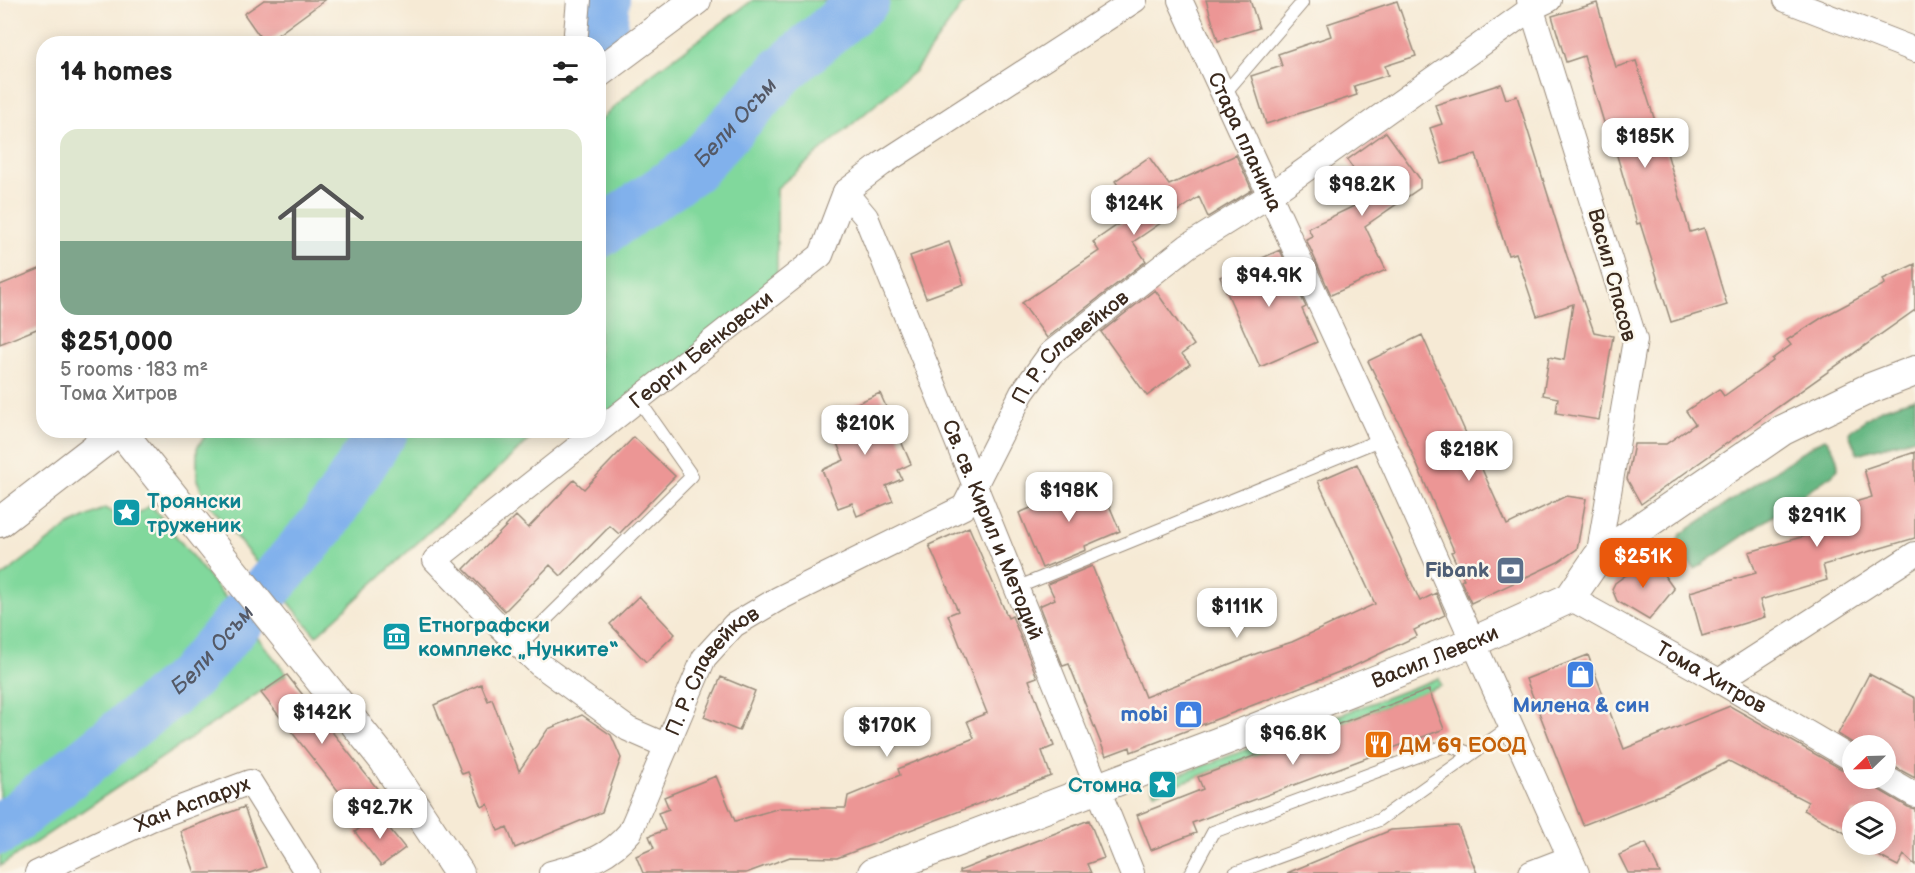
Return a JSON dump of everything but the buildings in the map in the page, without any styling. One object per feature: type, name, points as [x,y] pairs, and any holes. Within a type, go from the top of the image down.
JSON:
[{"type":"street","points":[[576,36],[579,0]]},
{"type":"street","points":[[606,67],[696,0]]},
{"type":"street","points":[[845,192],[882,164],[1135,0]]},
{"type":"street","name":"Стара планина","points":[[1180,0],[1382,439],[1573,866]]},
{"type":"street","points":[[1786,0],[1915,50]]},
{"type":"street","name":"П. Р. Славейков","points":[[551,873],[593,861],[617,847],[630,832],[704,658],[734,625],[778,599],[964,507],[1022,393],[1051,353],[1188,246],[1270,195],[1537,3]]},
{"type":"street","name":"Васил Спасов","points":[[1537,3],[1635,340],[1598,557]]},
{"type":"street","name":"Георги Бенковски","points":[[606,424],[821,255],[845,192]]},
{"type":"street","name":"Св. св. Кирил и Методий","points":[[845,192],[866,217],[1132,873]]},
{"type":"street","points":[[1569,598],[1598,557],[1783,430],[1868,388],[1915,371]]},
{"type":"street","points":[[0,522],[109,438]]},
{"type":"street","points":[[126,438],[170,491],[303,662],[384,760],[453,866]]},
{"type":"street","name":"Георги Бенковски","points":[[589,438],[435,560],[539,664],[628,729],[667,746]]},
{"type":"street","points":[[1719,681],[1915,554]]},
{"type":"street","name":"Васил Левски","points":[[873,873],[1254,729],[1473,642],[1569,598]]},
{"type":"street","name":"Тома Хитров","points":[[1569,598],[1719,681],[1842,753]]},
{"type":"street","name":"Хан Аспарух","points":[[40,872],[151,819],[250,782],[307,873]]},
{"type":"street","points":[[1896,784],[1915,795]]},
{"type":"street","points":[[1532,873],[1573,866]]},
{"type":"lane","points":[[1224,94],[1302,3],[1301,0]]},
{"type":"lane","points":[[519,645],[692,476],[638,399]]},
{"type":"lane","points":[[1016,588],[1382,439]]},
{"type":"lane","points":[[1235,873],[1379,820],[1511,726]]},
{"type":"lane","points":[[1191,873],[1213,832],[1448,745],[1472,754]]},
{"type":"green space","points":[[588,0],[615,0],[611,25],[602,36],[591,34],[589,30]]},
{"type":"green space","points":[[753,0],[966,0],[915,71],[777,188],[777,289],[606,423],[606,115],[650,75]]},
{"type":"green space","points":[[1915,398],[1915,438],[1857,454],[1849,433],[1852,429],[1881,409]]},
{"type":"green space","points":[[204,438],[531,438],[316,636],[206,500],[197,480],[197,448]]},
{"type":"green space","points":[[1825,439],[1833,448],[1837,461],[1838,469],[1832,475],[1695,569],[1676,549],[1680,535]]},
{"type":"green space","points":[[151,505],[287,674],[0,866],[0,578],[68,526],[105,508],[114,513],[122,525]]},
{"type":"green space","points":[[1439,678],[1441,686],[1154,793],[1151,785]]},
{"type":"waterway","points":[[602,30],[605,0]]},
{"type":"waterway","name":"Бели Осъм","points":[[606,228],[694,168],[782,71],[865,0]]},
{"type":"waterway","name":"Бели Осъм","points":[[0,830],[190,677],[323,524],[379,438]]},
{"type":"place","name":"Троянски труженик","points":[[126,513]]},
{"type":"place","name":"Fibank","points":[[1510,570]]},
{"type":"place","name":"Етнографски комплекс „Нунките“","points":[[397,637]]},
{"type":"place","name":"Милена & син","points":[[1581,674]]},
{"type":"place","name":"mobi","points":[[1189,714]]},
{"type":"place","name":"ДМ 69 ЕООД","points":[[1378,745]]},
{"type":"place","name":"Стомна","points":[[1163,785]]}]
